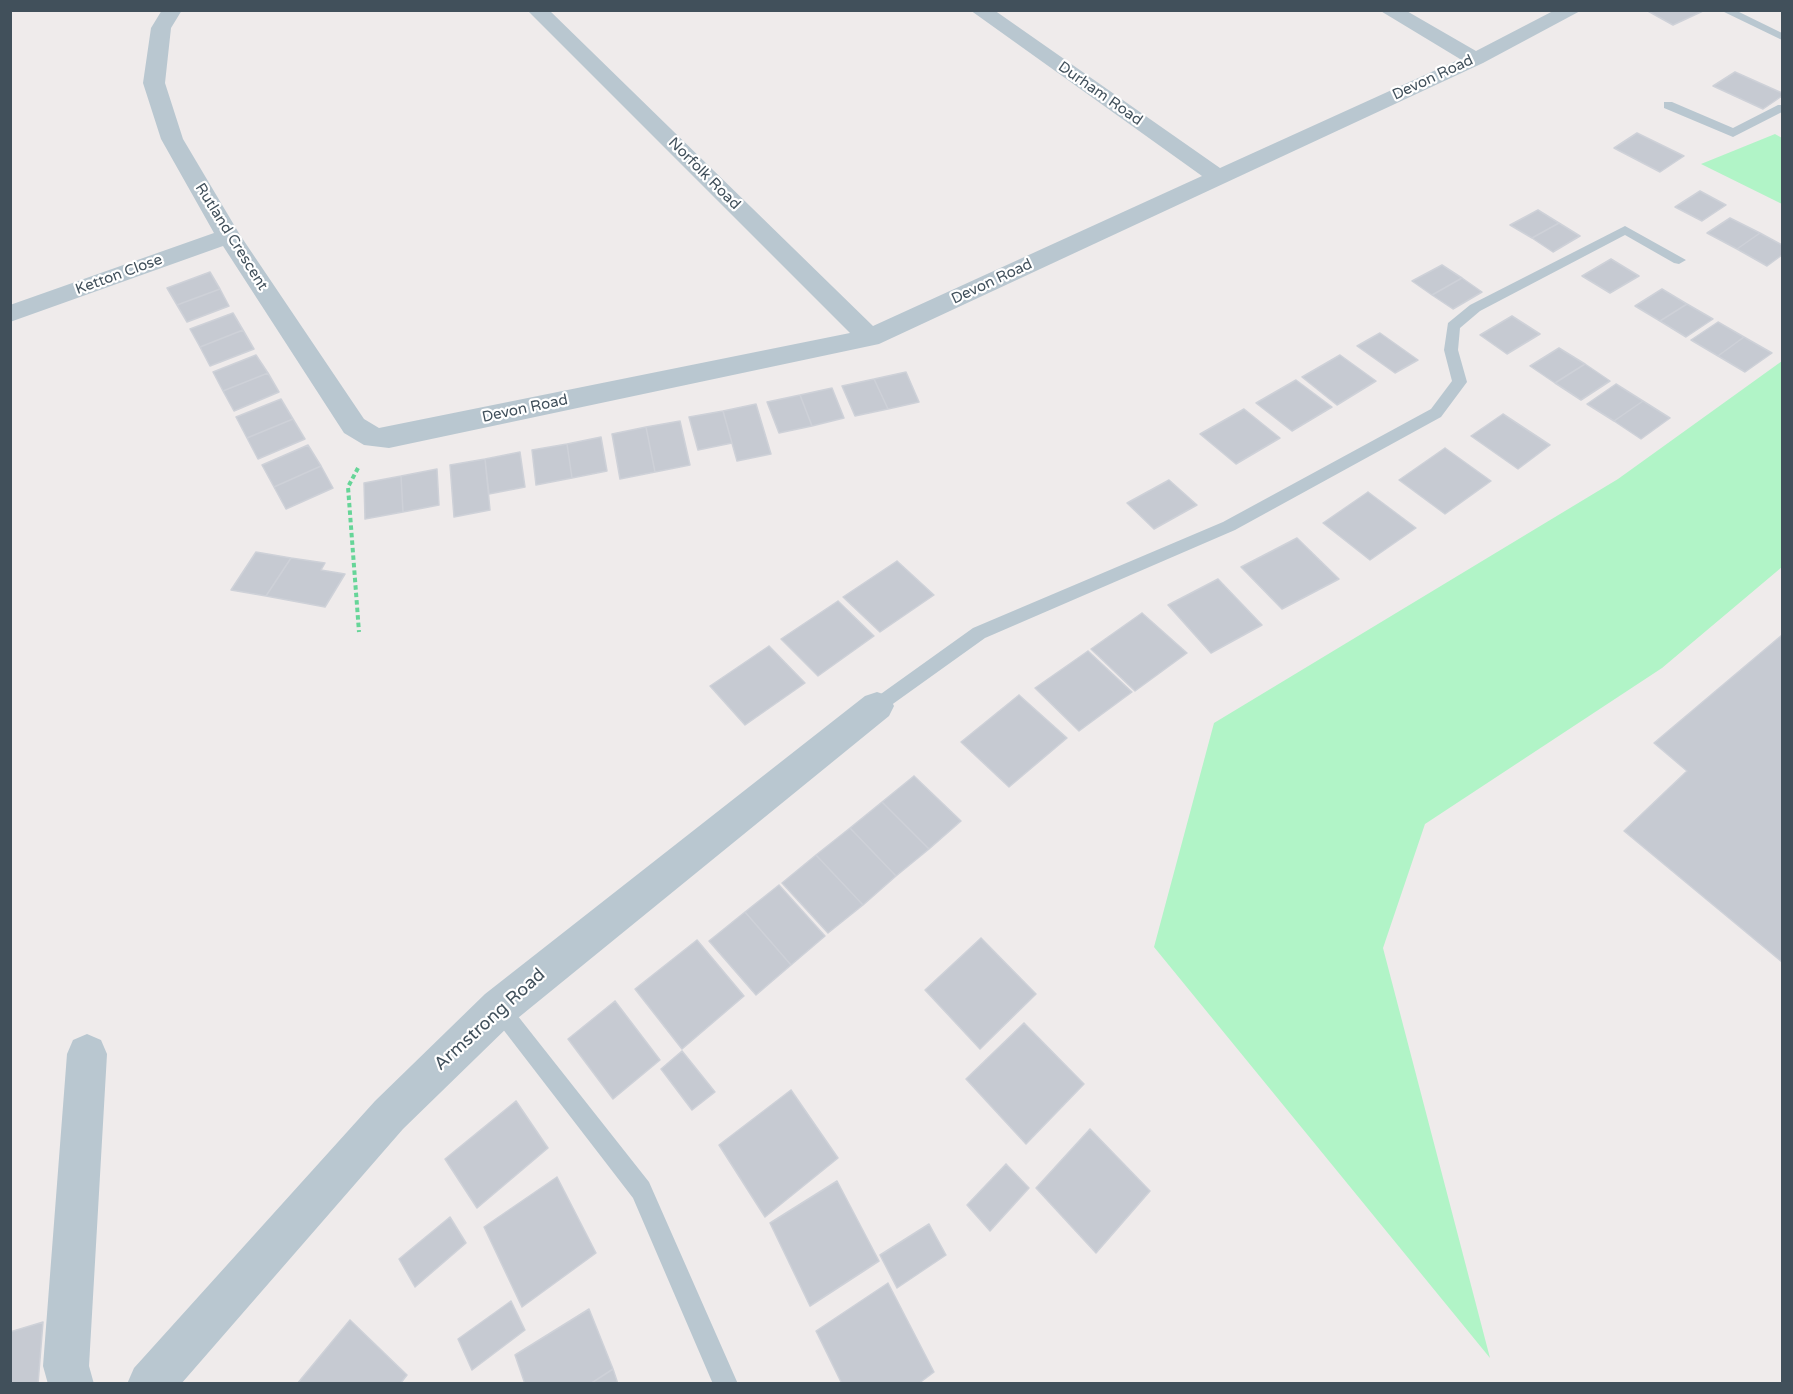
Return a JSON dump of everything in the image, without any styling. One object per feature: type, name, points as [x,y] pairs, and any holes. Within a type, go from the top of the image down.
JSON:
[{"type":"street","name":"Rutland Crescent","points":[[172,10],[161,28],[154,83],[172,139],[228,236],[354,426],[374,438]]},
{"type":"street","name":"Norfolk Road","points":[[537,10],[870,338]]},
{"type":"street","name":"Durham Road","points":[[980,10],[1220,178]]},
{"type":"street","points":[[1389,10],[1476,59]]},
{"type":"street","name":"Devon Road","points":[[374,438],[389,438],[870,338],[1476,59],[1572,10]]},
{"type":"street","name":"Ketton Close","points":[[10,314],[228,236]]},
{"type":"street","name":"Armstrong Road","points":[[150,1383],[389,1115],[499,1008],[877,706]]},
{"type":"street","points":[[71,1383],[66,1366],[87,1054]]},
{"type":"lane","points":[[1725,10],[1782,37]]},
{"type":"lane","points":[[1668,105],[1733,134],[1782,108]]},
{"type":"lane","points":[[877,706],[979,633],[1229,526],[1436,413],[1460,382],[1451,350],[1453,326],[1475,308],[1625,230],[1679,260]]},
{"type":"lane","points":[[499,1008],[641,1190],[726,1383]]},
{"type":"path","points":[[359,632],[348,487],[374,438]]},
{"type":"green space","points":[[1775,134],[1782,138],[1782,204],[1701,164]]},
{"type":"green space","points":[[1782,361],[1782,567],[1662,668],[1425,824],[1383,948],[1490,1358],[1154,947],[1214,723],[1618,479]]},
{"type":"building","points":[[1646,10],[1702,10],[1703,11],[1673,25]]},
{"type":"building","points":[[1735,72],[1782,93],[1782,96],[1763,109],[1713,86]]},
{"type":"building","points":[[1637,133],[1684,156],[1660,172],[1614,148]]},
{"type":"building","points":[[1700,191],[1726,205],[1702,221],[1675,207]]},
{"type":"building","points":[[1538,210],[1559,223],[1532,238],[1510,225]]},
{"type":"building","points":[[1730,218],[1760,233],[1737,249],[1707,233]]},
{"type":"building","points":[[1559,223],[1580,236],[1553,252],[1532,238]]},
{"type":"building","points":[[1760,233],[1782,245],[1782,255],[1767,266],[1737,249]]},
{"type":"building","points":[[1611,259],[1639,276],[1610,293],[1582,276]]},
{"type":"building","points":[[1442,265],[1462,278],[1432,295],[1412,281]]},
{"type":"building","points":[[210,272],[220,289],[177,305],[167,288]]},
{"type":"building","points":[[1462,278],[1482,292],[1453,309],[1432,295]]},
{"type":"building","points":[[220,289],[229,306],[187,322],[177,305]]},
{"type":"building","points":[[1662,289],[1687,304],[1660,321],[1635,306]]},
{"type":"building","points":[[1687,304],[1713,319],[1686,337],[1660,321]]},
{"type":"building","points":[[233,313],[243,330],[200,347],[190,329]]},
{"type":"building","points":[[1512,316],[1540,334],[1507,354],[1480,335]]},
{"type":"building","points":[[1718,322],[1744,337],[1718,356],[1691,340]]},
{"type":"building","points":[[243,330],[254,349],[210,366],[200,347]]},
{"type":"building","points":[[1380,333],[1418,360],[1395,373],[1357,346]]},
{"type":"building","points":[[1744,337],[1772,353],[1745,372],[1718,356]]},
{"type":"building","points":[[1559,348],[1585,364],[1555,383],[1530,366]]},
{"type":"building","points":[[256,355],[268,373],[223,391],[213,372]]},
{"type":"building","points":[[1340,355],[1376,381],[1337,405],[1302,377]]},
{"type":"building","points":[[1585,364],[1610,381],[1581,400],[1555,383]]},
{"type":"building","points":[[906,372],[919,402],[888,409],[874,379]]},
{"type":"building","points":[[268,373],[279,392],[234,411],[223,391]]},
{"type":"building","points":[[874,379],[888,409],[855,416],[842,386]]},
{"type":"building","points":[[1296,380],[1332,407],[1292,431],[1256,403]]},
{"type":"building","points":[[1616,384],[1643,401],[1614,421],[1587,404]]},
{"type":"building","points":[[832,388],[844,418],[812,426],[800,395]]},
{"type":"building","points":[[800,395],[812,426],[779,433],[767,402]]},
{"type":"building","points":[[281,399],[293,419],[247,438],[236,417]]},
{"type":"building","points":[[1643,401],[1670,418],[1641,439],[1614,421]]},
{"type":"building","points":[[756,404],[771,454],[737,461],[723,411]]},
{"type":"building","points":[[1244,409],[1280,438],[1236,464],[1200,434]]},
{"type":"building","points":[[723,411],[732,443],[698,450],[689,417]]},
{"type":"building","points":[[1503,414],[1550,445],[1518,469],[1471,436]]},
{"type":"building","points":[[293,419],[305,439],[258,459],[247,438]]},
{"type":"building","points":[[680,421],[690,465],[655,472],[646,427]]},
{"type":"building","points":[[646,427],[655,472],[620,479],[612,434]]},
{"type":"building","points":[[601,437],[607,471],[572,478],[567,444]]},
{"type":"building","points":[[567,444],[572,478],[536,485],[532,450]]},
{"type":"building","points":[[308,445],[321,466],[274,487],[262,465]]},
{"type":"building","points":[[1445,448],[1491,481],[1445,514],[1399,480]]},
{"type":"building","points":[[520,452],[525,487],[489,494],[485,459]]},
{"type":"building","points":[[485,459],[490,510],[454,517],[450,465]]},
{"type":"building","points":[[321,466],[333,488],[286,509],[274,487]]},
{"type":"building","points":[[437,469],[439,505],[403,512],[401,476]]},
{"type":"building","points":[[401,476],[403,512],[365,519],[364,483]]},
{"type":"building","points":[[1169,480],[1197,505],[1154,529],[1127,503]]},
{"type":"building","points":[[1368,492],[1416,528],[1370,560],[1323,523]]},
{"type":"building","points":[[1297,538],[1339,579],[1282,609],[1241,567]]},
{"type":"building","points":[[256,552],[291,558],[266,596],[231,590]]},
{"type":"building","points":[[291,558],[325,563],[321,570],[345,574],[325,607],[266,596]]},
{"type":"building","points":[[897,561],[934,595],[880,632],[843,597]]},
{"type":"building","points":[[1218,579],[1262,625],[1211,653],[1168,605]]},
{"type":"building","points":[[838,601],[874,636],[818,676],[781,639]]},
{"type":"building","points":[[1142,613],[1187,653],[1135,691],[1091,649]]},
{"type":"building","points":[[1782,635],[1782,962],[1624,831],[1687,771],[1654,743]]},
{"type":"building","points":[[769,646],[805,683],[745,725],[710,686]]},
{"type":"building","points":[[1088,651],[1132,692],[1079,731],[1035,688]]},
{"type":"building","points":[[1019,695],[1067,738],[1009,787],[961,742]]},
{"type":"building","points":[[914,776],[961,821],[929,849],[882,802]]},
{"type":"building","points":[[882,802],[929,849],[896,876],[850,828]]},
{"type":"building","points":[[850,828],[896,876],[863,905],[816,855]]},
{"type":"building","points":[[816,855],[863,905],[828,933],[782,883]]},
{"type":"building","points":[[779,885],[825,936],[791,965],[745,912]]},
{"type":"building","points":[[745,912],[791,965],[756,995],[709,941]]},
{"type":"building","points":[[981,938],[1036,994],[980,1049],[925,990]]},
{"type":"building","points":[[697,940],[744,996],[682,1049],[635,989]]},
{"type":"building","points":[[615,1001],[660,1060],[613,1099],[568,1039]]},
{"type":"building","points":[[1024,1023],[1084,1084],[1026,1144],[966,1079]]},
{"type":"building","points":[[682,1051],[715,1092],[692,1110],[661,1069]]},
{"type":"building","points":[[791,1090],[838,1158],[765,1217],[719,1145]]},
{"type":"building","points":[[516,1101],[548,1148],[477,1208],[445,1159]]},
{"type":"building","points":[[1090,1129],[1150,1191],[1096,1253],[1036,1188]]},
{"type":"building","points":[[1006,1164],[1029,1188],[990,1231],[967,1205]]},
{"type":"building","points":[[557,1177],[596,1253],[522,1307],[484,1227]]},
{"type":"building","points":[[837,1181],[879,1261],[810,1306],[770,1223]]},
{"type":"building","points":[[450,1217],[466,1243],[415,1287],[399,1259]]},
{"type":"building","points":[[929,1224],[946,1255],[897,1288],[880,1255]]},
{"type":"building","points":[[888,1283],[934,1372],[918,1384],[842,1384],[816,1331]]},
{"type":"building","points":[[511,1301],[525,1330],[472,1370],[458,1339]]},
{"type":"building","points":[[589,1309],[613,1369],[590,1384],[525,1384],[515,1355]]},
{"type":"building","points":[[350,1320],[407,1375],[400,1384],[297,1384]]},
{"type":"building","points":[[43,1322],[38,1384],[10,1384],[10,1332]]},
{"type":"building","points":[[613,1369],[618,1384],[590,1384]]}]
